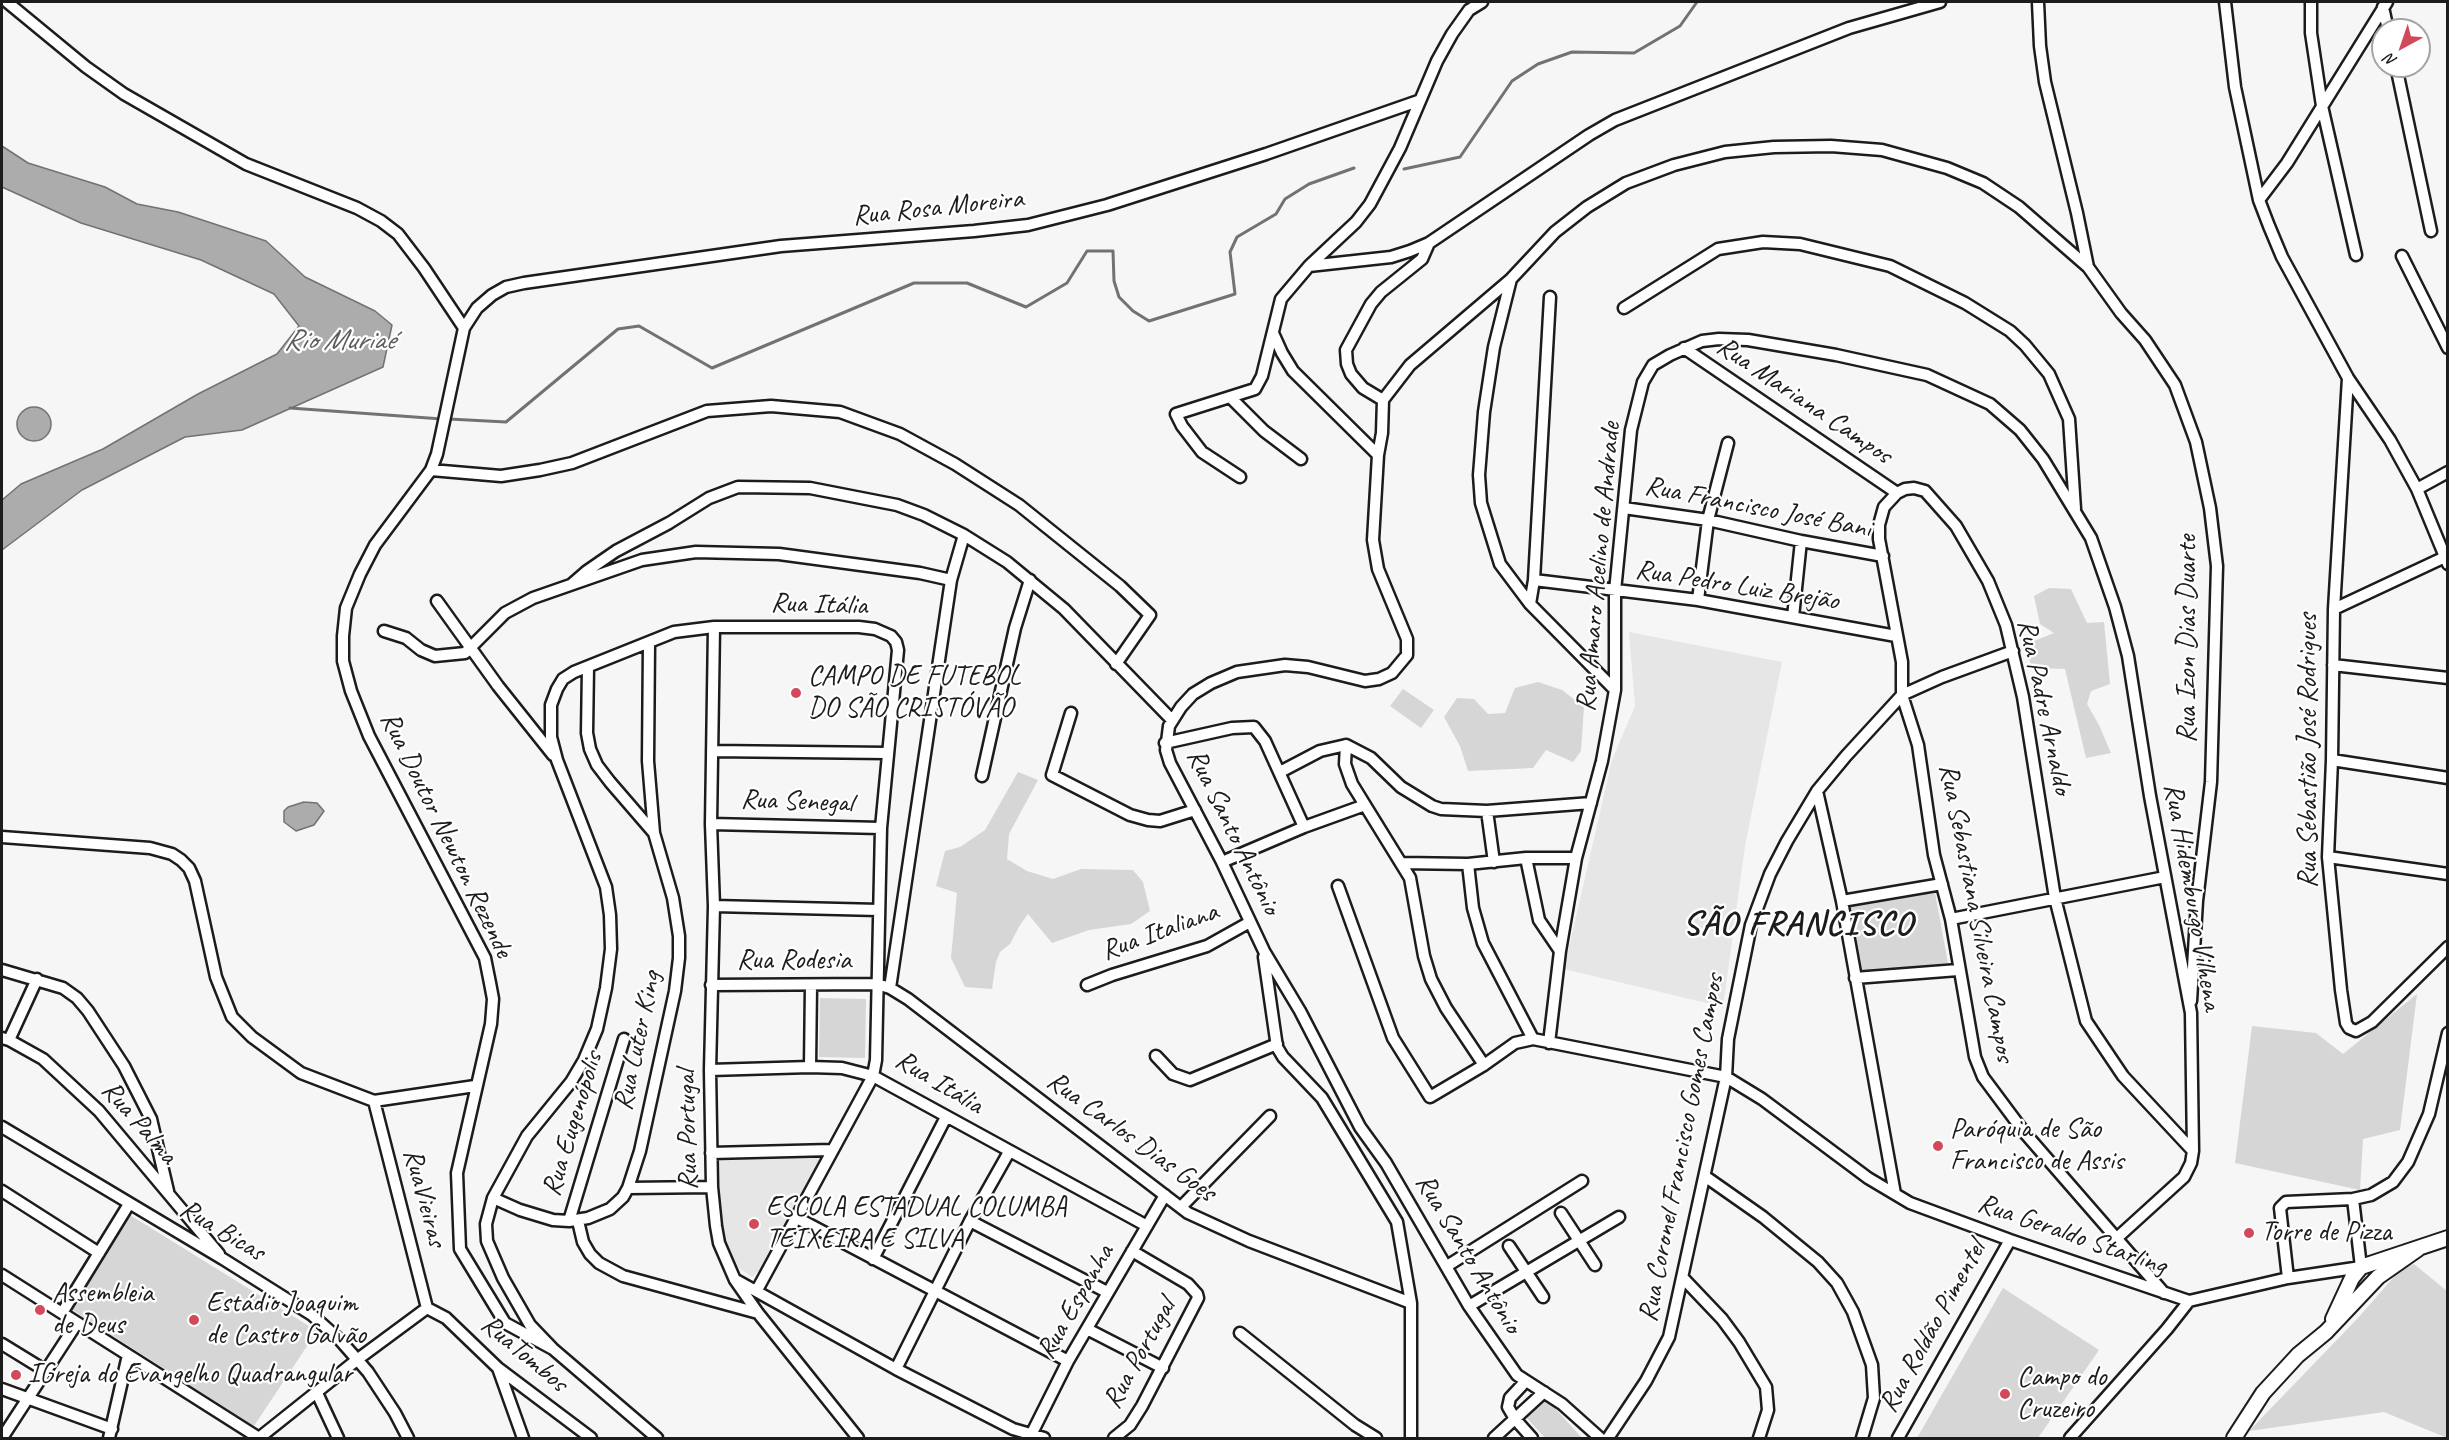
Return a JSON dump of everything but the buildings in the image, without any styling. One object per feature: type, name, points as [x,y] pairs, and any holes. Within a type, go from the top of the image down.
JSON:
[{"type":"street","points":[[7,2],[86,67],[124,94],[246,164],[357,208],[381,221],[398,234],[464,328]]},
{"type":"street","points":[[1240,477],[1202,452],[1182,426],[1176,414],[1246,393],[1258,385],[1281,299],[1309,266],[1356,222],[1370,204],[1400,148],[1418,101],[1452,34],[1469,10],[1482,2]]},
{"type":"street","points":[[1309,266],[1391,256],[1429,243],[1589,135],[1615,120],[1849,28],[1940,2]]},
{"type":"street","points":[[2038,2],[2040,46],[2045,82],[2088,267]]},
{"type":"street","points":[[2225,2],[2235,87],[2259,200],[2282,257],[2348,378],[2390,440],[2417,489],[2446,560],[2334,609]]},
{"type":"street","points":[[2311,2],[2311,33],[2322,106],[2355,255]]},
{"type":"street","points":[[2259,200],[2287,163],[2385,4]]},
{"type":"street","points":[[2399,78],[2431,231]]},
{"type":"street","name":"Rua Rosa Moreira","points":[[464,328],[477,308],[492,295],[506,287],[524,282],[781,246],[1028,225],[1129,198],[1266,154],[1418,101]]},
{"type":"street","name":"Rua Izon Dias Duarte","points":[[1383,400],[1410,365],[1511,279],[1555,232],[1587,207],[1626,183],[1674,165],[1725,152],[1774,147],[1831,146],[1882,150],[1947,168],[1983,183],[2019,207],[2088,267],[2121,313],[2145,340],[2175,385],[2196,442],[2210,508],[2217,566],[2211,782],[2197,901],[2191,1013]]},
{"type":"street","points":[[1624,308],[1718,249],[1729,247],[1763,242],[1800,244],[1890,267],[1965,303],[2010,331],[2049,374],[2069,419],[2074,509]]},
{"type":"street","points":[[1378,455],[1382,433],[1383,400],[1363,388],[1351,374],[1347,364],[1346,350],[1371,304],[1381,292],[1422,259],[1429,243]]},
{"type":"street","points":[[2402,256],[2448,348]]},
{"type":"street","points":[[1511,279],[1494,347],[1484,412],[1479,475],[1481,503],[1500,564],[1530,604],[1615,690]]},
{"type":"street","points":[[1530,604],[1534,580],[1550,297]]},
{"type":"street","name":"Rua Doutor Newton Rezende","points":[[464,328],[437,454],[431,470],[375,544],[360,574],[346,608],[343,661],[351,691],[369,736],[485,958],[493,999],[457,1173],[460,1249],[505,1323],[553,1349]]},
{"type":"street","points":[[1273,333],[1282,354],[1293,371],[1378,455]]},
{"type":"street","name":"Rua Amaro Acelino de Andrade","points":[[1549,1042],[1560,951],[1576,858],[1610,726],[1615,690],[1615,591],[1631,430],[1643,382],[1653,365],[1684,348],[1710,340],[1748,340],[1836,355],[1927,375],[1989,404],[2020,430],[2043,459],[2074,509]]},
{"type":"street","name":"Rua Mariana Campos","points":[[1684,348],[1897,493]]},
{"type":"street","name":"Rua Sebastião José Rodrigues","points":[[2348,378],[2334,609],[2328,857],[2346,1023],[2352,1030],[2364,1028],[2448,947]]},
{"type":"street","points":[[1231,398],[1264,431],[1301,459]]},
{"type":"street","points":[[431,470],[501,476],[540,471],[572,463],[707,411],[771,406],[840,412],[900,434],[955,464],[1019,505],[1120,586],[1150,615],[1116,664]]},
{"type":"street","points":[[1698,600],[1708,520],[1728,443]]},
{"type":"street","name":"Rua Santo Antônio","points":[[1378,455],[1373,540],[1378,568],[1407,639],[1407,655],[1401,664],[1392,673],[1379,679],[1365,681],[1308,667],[1285,665],[1237,672],[1192,694],[1172,720],[1165,743],[1170,763],[1222,862],[1264,951],[1341,1087],[1360,1126],[1386,1163],[1469,1306],[1507,1364],[1525,1382],[1562,1404],[1600,1438]]},
{"type":"street","points":[[2417,489],[2448,472]]},
{"type":"street","points":[[572,584],[602,560],[709,498],[738,487],[810,488],[897,506],[924,515],[964,535],[1030,580],[1064,609],[1172,720]]},
{"type":"street","name":"Rua Padre Arnaldo","points":[[1897,493],[1914,488],[1925,491],[1956,526],[1988,581],[2006,625],[2013,651],[2023,697],[2055,898],[2086,1021],[2122,1076],[2193,1151]]},
{"type":"street","points":[[1897,493],[1889,500],[1881,513],[1878,525],[1902,662],[1902,695]]},
{"type":"street","name":"Rua Francisco José Bani","points":[[1624,508],[1708,520],[1801,541],[1883,556]]},
{"type":"street","name":"Rua Hidemburgo Vilhena","points":[[2074,509],[2091,538],[2115,607],[2128,656],[2150,796],[2191,1013],[2193,1151],[2191,1163],[2184,1177],[2118,1237]]},
{"type":"street","points":[[890,988],[951,580],[964,535]]},
{"type":"street","points":[[1793,617],[1801,541]]},
{"type":"street","points":[[384,631],[406,638],[421,650],[435,656],[455,655],[471,650],[513,607],[642,560],[688,553],[779,554],[920,573],[951,580]]},
{"type":"street","points":[[982,776],[1015,628],[1030,580]]},
{"type":"street","name":"Rua Pedro Luiz Brejão","points":[[1534,580],[1698,600],[1896,636]]},
{"type":"street","points":[[437,602],[471,650],[557,760]]},
{"type":"street","name":"Rua Itália","points":[[493,1198],[527,1136],[571,1082],[584,1060],[597,1029],[611,950],[606,887],[557,760],[551,737],[551,705],[556,688],[563,679],[574,672],[674,632],[714,627],[859,627],[888,633],[896,642],[898,650],[881,828],[876,1060],[873,1076],[1147,1226]]},
{"type":"street","name":"Rua Portugal","points":[[714,627],[711,824],[714,906],[710,1070],[712,1187],[719,1243],[735,1280],[758,1313],[858,1438]]},
{"type":"street","name":"Rua Luter King","points":[[573,1221],[610,1209],[623,1197],[628,1188],[640,1151],[673,1002],[679,958],[679,936],[673,898],[654,833],[648,761],[650,643]]},
{"type":"street","name":"Rua Coronel Francisco Gomes Campos","points":[[1608,1438],[1661,1356],[1669,1337],[1706,1177],[1726,1077],[1728,1039],[1751,925],[1770,874],[1817,791],[1902,695],[1942,677],[2013,651]]},
{"type":"street","points":[[2333,665],[2448,678]]},
{"type":"street","name":"Rua Luter King","points":[[588,667],[587,733],[590,749],[597,765],[654,833]]},
{"type":"street","name":"Rua Sebastiana Silveira Campos","points":[[1902,695],[1918,745],[1934,855],[1951,919],[1970,1038],[1983,1077],[2024,1132],[2118,1237],[2164,1293]]},
{"type":"street","points":[[1071,713],[1052,775],[1130,815],[1148,820],[1160,821],[1195,810]]},
{"type":"street","points":[[1165,743],[1232,728],[1254,727],[1265,741],[1304,827]]},
{"type":"street","points":[[1280,772],[1320,751],[1346,745],[1361,751],[1401,787],[1432,806],[1459,811],[1487,811],[1591,803]]},
{"type":"street","points":[[1346,745],[1345,764],[1348,773],[1410,878],[1431,979],[1446,1008],[1484,1065]]},
{"type":"street","points":[[712,750],[887,753]]},
{"type":"street","points":[[2332,760],[2448,778]]},
{"type":"street","points":[[1817,791],[1842,901],[1895,1194]]},
{"type":"street","points":[[1222,862],[1304,827],[1365,805]]},
{"type":"street","points":[[1487,811],[1494,862]]},
{"type":"street","name":"Rua Senegal","points":[[711,824],[881,828]]},
{"type":"street","points":[[2,837],[150,848],[172,854],[189,868],[195,881],[216,977],[232,1017],[259,1043],[301,1073],[374,1101],[475,1086]]},
{"type":"street","points":[[2328,857],[2448,874]]},
{"type":"street","points":[[1402,863],[1468,864],[1526,858],[1576,858]]},
{"type":"street","points":[[1526,858],[1539,920],[1560,951]]},
{"type":"street","points":[[1468,864],[1473,908],[1483,942],[1533,1039]]},
{"type":"street","points":[[1951,919],[2165,877]]},
{"type":"street","points":[[1842,901],[1942,884]]},
{"type":"street","points":[[1338,886],[1393,1038],[1430,1097],[1484,1065],[1515,1043],[1533,1039],[1726,1077]]},
{"type":"street","points":[[714,906],[879,910]]},
{"type":"street","name":"Rua Italiana","points":[[1087,985],[1207,946],[1250,922]]},
{"type":"street","points":[[1264,951],[1277,1044],[1283,1058],[1322,1098],[1397,1222],[1412,1303],[1411,1438]]},
{"type":"street","points":[[2,970],[63,988],[77,998],[115,1050],[151,1119],[169,1194]]},
{"type":"street","points":[[1855,978],[1958,970]]},
{"type":"street","points":[[5,1039],[37,979]]},
{"type":"street","name":"Rua Carlos Dias Goes","points":[[877,984],[890,988],[908,999],[1195,1217],[1250,1241],[1412,1303]]},
{"type":"street","name":"Rua Rodesia","points":[[711,985],[877,984]]},
{"type":"street","points":[[810,1067],[811,985]]},
{"type":"street","points":[[1270,1001],[1290,995]]},
{"type":"street","points":[[2288,1278],[2279,1216],[2280,1208],[2286,1202],[2353,1199],[2370,1195],[2393,1182],[2408,1162],[2429,1114],[2448,1033]]},
{"type":"street","name":"Rua Palma","points":[[5,1039],[43,1059],[92,1104],[223,1259]]},
{"type":"street","name":"Rua Eugenópolis","points":[[624,1040],[573,1221],[583,1242],[599,1263],[623,1276],[758,1313]]},
{"type":"street","points":[[1156,1056],[1173,1074],[1190,1080],[1277,1044]]},
{"type":"street","points":[[710,1070],[842,1068],[873,1076],[757,1290]]},
{"type":"street","name":"Rua Geraldo Starling","points":[[1726,1077],[1754,1094],[1868,1178],[1910,1203],[2189,1301],[2288,1278],[2361,1267]]},
{"type":"street","name":"RuaVieiras","points":[[374,1101],[428,1308]]},
{"type":"street","points":[[1181,1207],[1270,1116]]},
{"type":"street","points":[[873,1259],[946,1117]]},
{"type":"street","name":"Rua Bicas","points":[[2,1127],[312,1315],[358,1359],[395,1413],[408,1438]]},
{"type":"street","points":[[711,1153],[831,1150]]},
{"type":"street","points":[[896,1369],[970,1221],[1009,1152]]},
{"type":"street","points":[[1706,1177],[1762,1217],[1818,1262],[1837,1283],[1853,1312],[1872,1365],[1874,1398],[1862,1438]]},
{"type":"street","points":[[1447,1266],[1582,1181]]},
{"type":"street","points":[[628,1188],[712,1187]]},
{"type":"street","points":[[2,1191],[99,1253]]},
{"type":"street","name":"Rua Espanha","points":[[1031,1436],[1068,1361],[1165,1195]]},
{"type":"street","points":[[493,1198],[538,1216],[573,1221]]},
{"type":"street","name":"Rua Doutor Newton Rezende","points":[[493,1198],[486,1224],[487,1241],[516,1304],[530,1325],[645,1434],[657,1438]]},
{"type":"street","points":[[2353,1199],[2361,1267],[2370,1286]]},
{"type":"street","points":[[62,1313],[129,1204]]},
{"type":"street","points":[[1561,1213],[1595,1265]]},
{"type":"street","points":[[795,1217],[1068,1361]]},
{"type":"street","points":[[1469,1306],[1618,1217]]},
{"type":"street","points":[[970,1221],[1107,1292]]},
{"type":"street","points":[[2326,1332],[2352,1278],[2361,1267],[2448,1238]]},
{"type":"street","name":"Rua Roldão Pimentel","points":[[1898,1438],[2010,1240]]},
{"type":"street","points":[[1509,1246],[1543,1297]]},
{"type":"street","points":[[2234,1438],[2263,1393],[2298,1355],[2326,1332],[2370,1286],[2418,1249]]},
{"type":"street","name":"Rua Portugal","points":[[1114,1438],[1130,1425],[1163,1368],[1198,1299],[1197,1294],[1188,1284],[1132,1251]]},
{"type":"street","points":[[2333,1270],[2370,1286]]},
{"type":"street","points":[[2,1275],[259,1438],[358,1359],[428,1308]]},
{"type":"street","points":[[1683,1278],[1722,1319],[1766,1387],[1768,1410],[1759,1438]]},
{"type":"street","points":[[735,1280],[757,1290],[896,1369],[1013,1429],[1044,1438]]},
{"type":"street","points":[[2070,1438],[2189,1301]]},
{"type":"street","name":"RuaTombos","points":[[428,1308],[446,1318],[498,1368],[591,1438]]},
{"type":"street","points":[[2,1438],[77,1323]]},
{"type":"street","points":[[1087,1329],[1163,1368]]},
{"type":"street","points":[[1240,1334],[1355,1425],[1376,1438]]},
{"type":"street","points":[[2,1344],[46,1371]]},
{"type":"street","points":[[2,1389],[110,1434],[128,1355]]},
{"type":"street","points":[[498,1368],[523,1438]]},
{"type":"street","points":[[1525,1382],[1508,1403],[1508,1407],[1515,1419],[1532,1438]]},
{"type":"street","points":[[1494,1438],[1544,1392]]},
{"type":"street","points":[[317,1393],[338,1438]]},
{"type":"shaded area","points":[[2049,588],[2071,589],[2087,623],[2104,622],[2110,684],[2091,691],[2087,704],[2111,753],[2086,758],[2065,669],[2032,668],[2024,645],[2054,633],[2040,624],[2034,596]]},
{"type":"shaded area","points":[[1629,632],[1782,662],[1745,846],[1723,1007],[1564,969],[1612,760],[1635,706]]},
{"type":"shaded area","points":[[1538,682],[1562,690],[1584,707],[1581,751],[1573,762],[1546,750],[1533,768],[1468,771],[1460,746],[1444,717],[1457,698],[1474,699],[1488,714],[1505,713],[1515,688]]},
{"type":"shaded area","points":[[1403,689],[1434,710],[1421,728],[1390,706]]},
{"type":"shaded area","points":[[1018,772],[1038,780],[1009,834],[1007,859],[1027,871],[1053,879],[1081,869],[1133,870],[1143,882],[1150,911],[1131,924],[1089,930],[1052,943],[1028,914],[1010,944],[1000,952],[992,989],[965,987],[951,958],[957,893],[936,886],[945,851],[960,847],[985,830]]},
{"type":"shaded area","points":[[1935,893],[1948,963],[1861,972],[1848,903]]},
{"type":"shaded area","points":[[2417,994],[2400,1130],[2363,1139],[2360,1190],[2235,1163],[2252,1026],[2316,1033],[2343,1054]]},
{"type":"shaded area","points":[[820,998],[866,999],[865,1058],[819,1057]]},
{"type":"shaded area","name":"ESCOLA ESTADUAL COLUMBA TEIXEIRA E SILVA","points":[[823,1155],[763,1266],[752,1277],[733,1264],[725,1239],[720,1209],[718,1158]]},
{"type":"shaded area","name":"Estádio Joaquim de Castro Galvão","points":[[130,1215],[317,1331],[254,1426],[71,1309]]},
{"type":"shaded area","points":[[2414,1264],[2447,1291],[2447,1438],[2384,1412],[2249,1431],[2358,1318],[2400,1270]]},
{"type":"shaded area","name":"Campo do Cruzeiro","points":[[2003,1288],[2099,1350],[2038,1438],[1917,1438]]},
{"type":"shaded area","points":[[1545,1397],[1582,1438],[1545,1438],[1526,1417]]},
{"type":"water","name":"Rio Muriaé","points":[[2,146],[28,163],[105,187],[137,204],[178,212],[266,241],[305,277],[375,311],[392,325],[383,367],[242,430],[185,437],[82,490],[2,550],[2,500],[21,484],[103,449],[198,394],[277,354],[299,326],[274,294],[201,260],[81,223],[2,187]]},
{"type":"water","points":[[34,407],[46,412],[51,424],[46,436],[34,441],[22,436],[17,424],[22,412]]},
{"type":"water","points":[[304,802],[317,803],[324,811],[314,825],[296,831],[284,822],[284,811],[288,807]]},
{"type":"waterway","points":[[1404,169],[1460,157],[1512,81],[1538,64],[1572,52],[1634,53],[1680,26],[1697,2]]},
{"type":"waterway","points":[[449,419],[506,422],[618,329],[639,326],[712,368],[914,283],[967,283],[1026,307],[1067,283],[1087,251],[1113,251],[1114,281],[1119,297],[1133,311],[1149,321],[1235,294],[1230,252],[1237,237],[1276,214],[1285,199],[1309,184],[1354,168]]},
{"type":"waterway","points":[[290,408],[442,419]]},
{"type":"place","name":"CAMPO DE FUTEBOL DO SÃO CRISTÓVÃO","points":[[796,693]]},
{"type":"place","name":"Paróquia de São Francisco de Assis","points":[[1938,1146]]},
{"type":"place","name":"ESCOLA ESTADUAL COLUMBA TEIXEIRA E SILVA","points":[[754,1224]]},
{"type":"place","name":"Torre de Pizza","points":[[2249,1233]]},
{"type":"place","name":"Assembleia de Deus","points":[[40,1310]]},
{"type":"place","name":"Estádio Joaquim de Castro Galvão","points":[[194,1320]]},
{"type":"place","name":"IGreja do Evangelho Quadrangular","points":[[16,1375]]},
{"type":"place","name":"Campo do Cruzeiro","points":[[2005,1394]]},
{"type":"district","name":"SÃO FRANCISCO","points":[[1798,925]]}]
